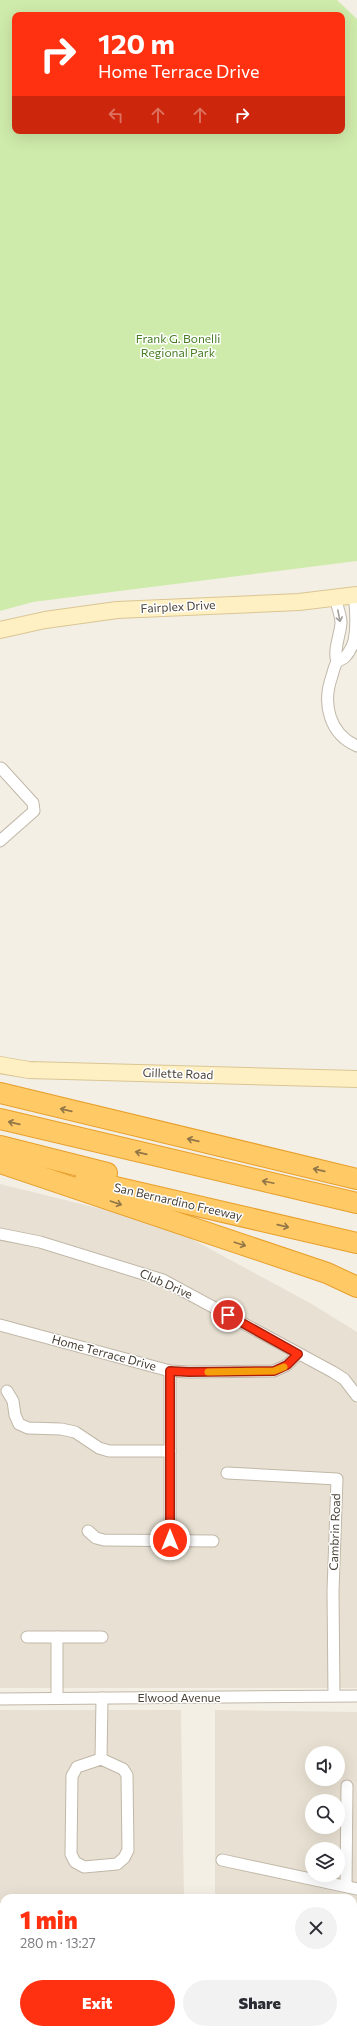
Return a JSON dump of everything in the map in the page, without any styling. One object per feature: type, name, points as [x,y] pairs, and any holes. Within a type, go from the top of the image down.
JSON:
[{"type":"highway","points":[[0,1094],[352,1177]]},
{"type":"highway","points":[[0,1119],[357,1203]]},
{"type":"highway","points":[[0,1146],[108,1173],[357,1229]]},
{"type":"highway","name":"San Bernardino Freeway","points":[[0,1158],[163,1199],[357,1243]]},
{"type":"highway","points":[[0,1163],[327,1272],[357,1286]]},
{"type":"highway","points":[[319,1194],[347,1214],[357,1217]]},
{"type":"main road","name":"Fairplex Drive","points":[[0,630],[45,620],[117,610],[299,602],[355,595]]},
{"type":"main road","name":"Gillette Road","points":[[0,1065],[29,1070],[357,1079]]},
{"type":"street","points":[[355,595],[357,622],[355,636],[351,649],[345,657],[338,662],[329,684],[327,696],[328,709],[335,729],[342,737],[357,746]]},
{"type":"street","points":[[336,598],[341,620],[340,634],[335,654],[338,662]]},
{"type":"street","points":[[340,634],[355,636]]},
{"type":"street","points":[[0,769],[1,768],[34,802],[34,811],[0,842]]},
{"type":"street","name":"Club Drive","points":[[0,1234],[40,1242],[163,1280],[344,1379],[357,1396]]},
{"type":"street","name":"Home Terrace Drive","points":[[0,1325],[170,1371],[274,1371],[287,1365],[298,1354]]},
{"type":"street","points":[[170,1371],[170,1540]]},
{"type":"street","points":[[7,1390],[13,1401],[15,1415],[19,1424],[28,1428],[61,1429],[75,1432],[99,1448],[109,1451],[170,1451]]},
{"type":"street","name":"Cambrin Road","points":[[227,1473],[337,1479],[333,1591],[334,1696]]},
{"type":"street","points":[[88,1531],[96,1538],[104,1540],[213,1541]]},
{"type":"street","points":[[27,1637],[102,1637]]},
{"type":"street","points":[[57,1637],[57,1698]]},
{"type":"street","name":"Elwood Avenue","points":[[0,1699],[357,1696]]},
{"type":"street","points":[[101,1759],[102,1698]]},
{"type":"street","points":[[101,1759],[123,1769],[127,1775],[128,1850],[124,1858],[117,1864],[84,1867],[76,1862],[71,1854],[72,1776],[78,1767],[101,1759]]},
{"type":"street","points":[[346,1886],[347,1786]]},
{"type":"street","points":[[222,1860],[357,1889]]},
{"type":"shaded area","points":[[0,1184],[122,1214],[188,1237],[312,1304],[357,1332],[357,1688],[0,1688]]},
{"type":"shaded area","points":[[0,1710],[181,1710],[184,1894],[0,1894]]},
{"type":"shaded area","points":[[215,1710],[357,1712],[357,1894],[215,1894]]},
{"type":"green space","name":"Frank G. Bonelli Regional Park","points":[[0,0],[337,0],[357,19],[357,561],[33,602],[0,611]]},
{"type":"slow traffic","points":[[208,1372],[274,1371],[284,1367]]},
{"type":"route","points":[[170,1540],[170,1371],[274,1371],[287,1365],[298,1354],[228,1315]]}]
